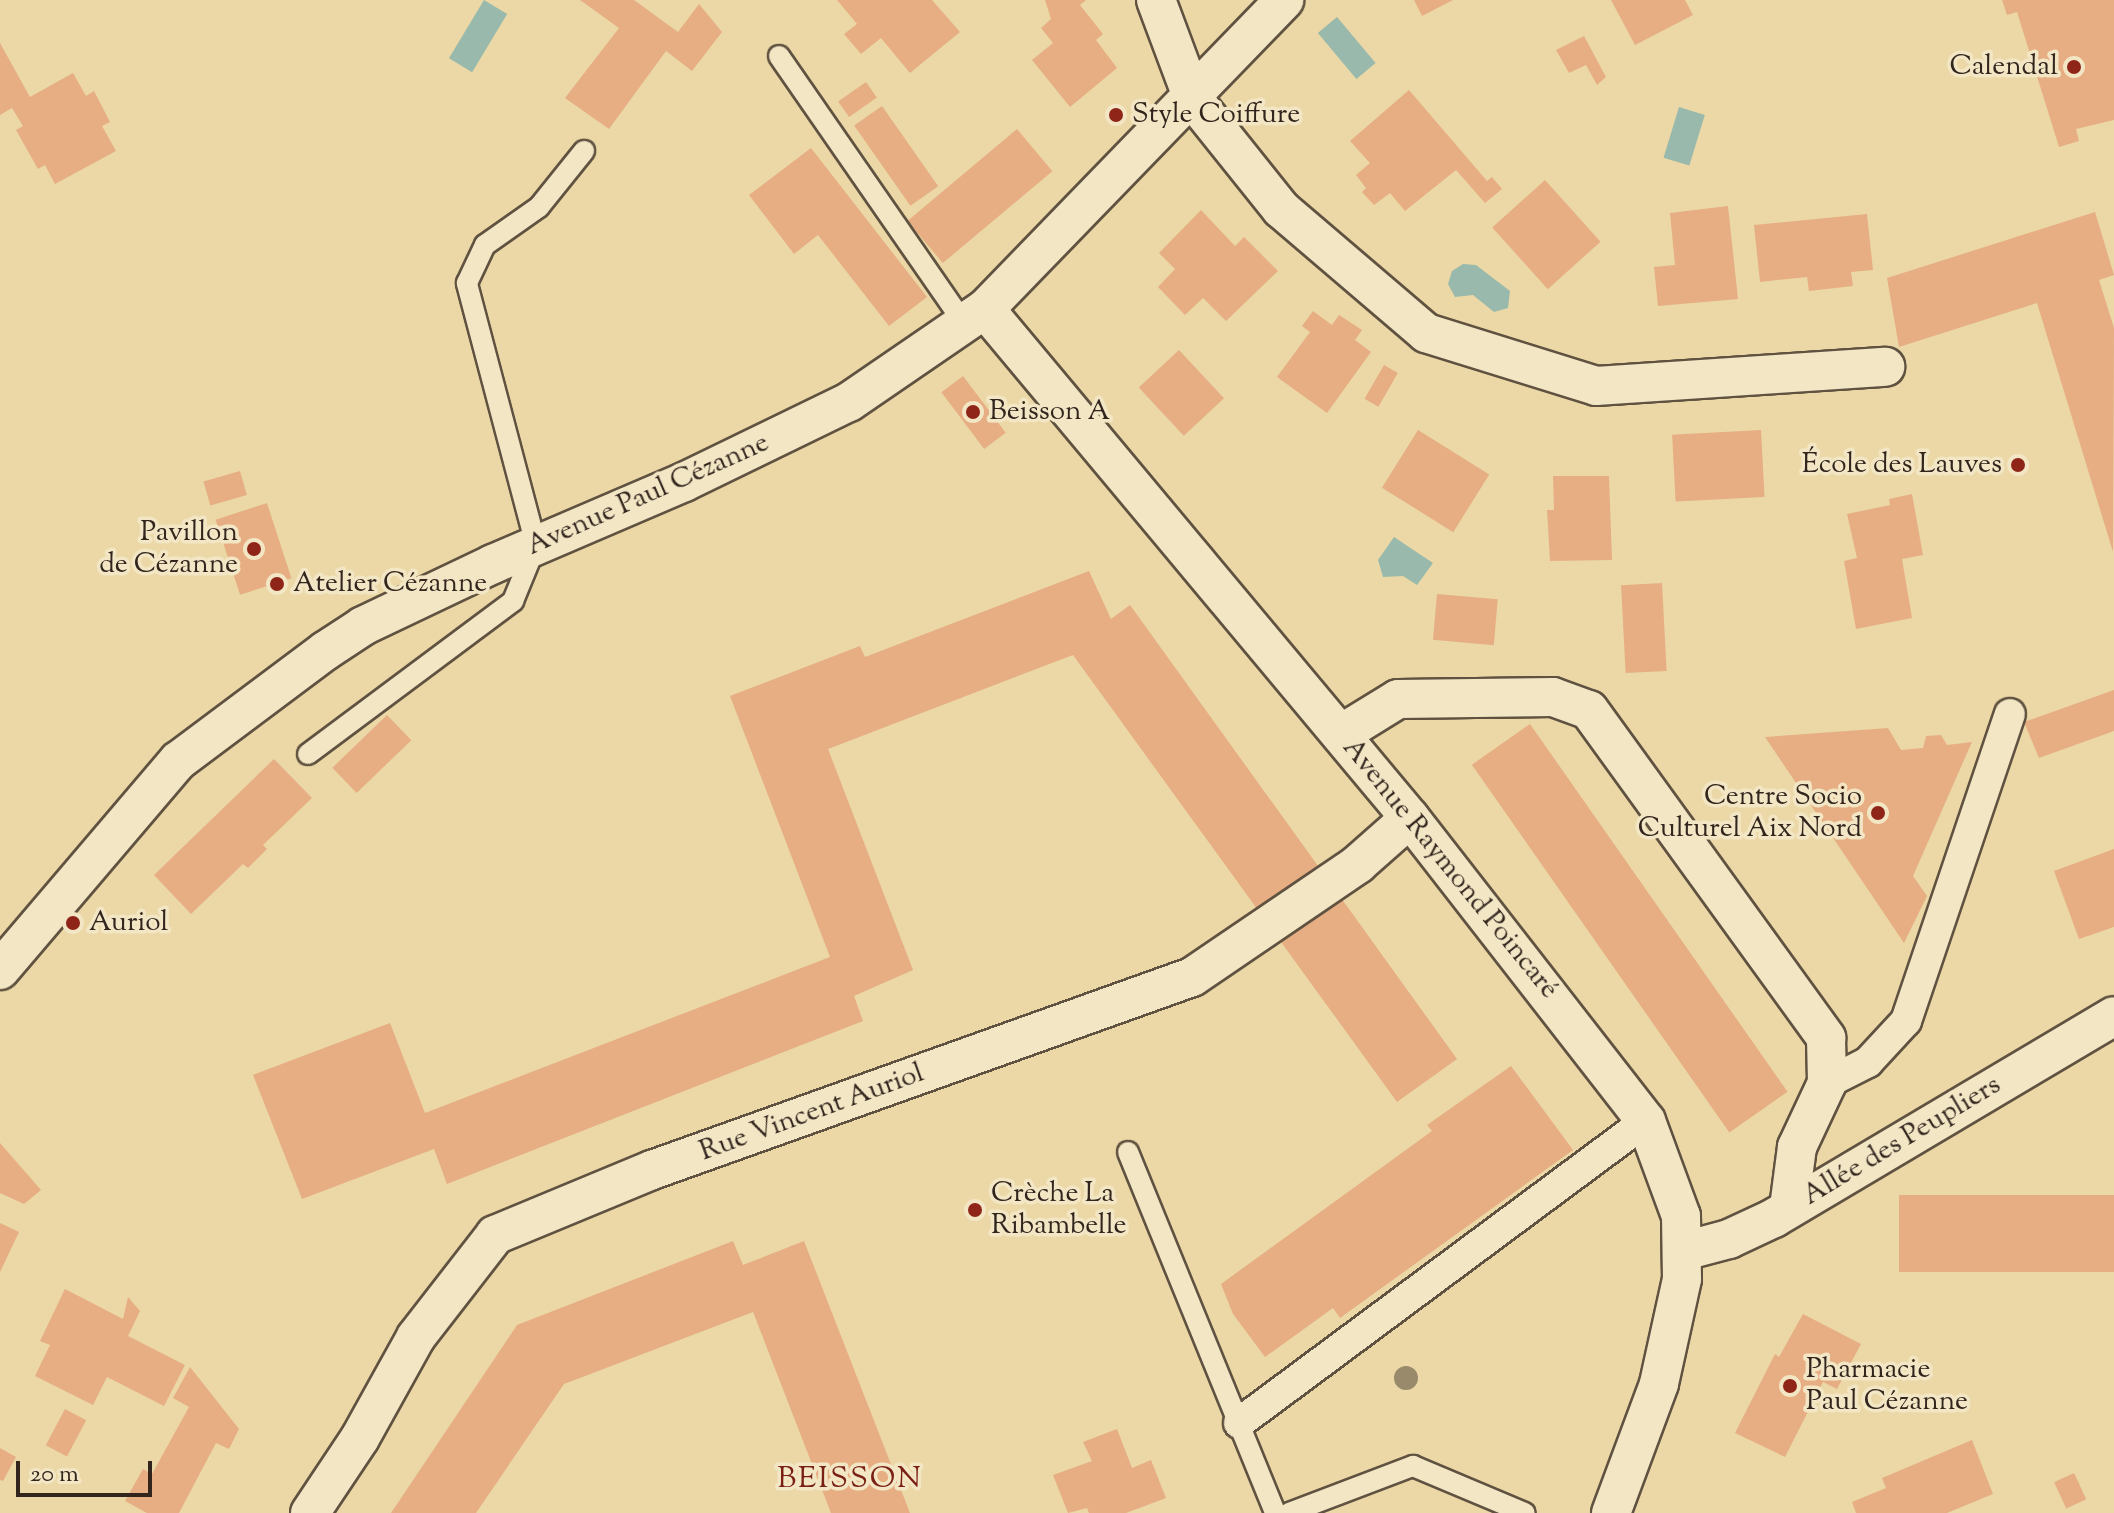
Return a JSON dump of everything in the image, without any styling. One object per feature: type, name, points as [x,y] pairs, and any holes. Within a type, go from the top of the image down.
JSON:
[{"type":"street","points":[[1156,0],[1193,99],[1281,209],[1426,333],[1596,386],[1885,367]]},
{"type":"street","name":"Avenue Paul Cézanne","points":[[0,970],[178,761],[363,626],[536,545],[684,482],[849,402],[974,316],[1193,99],[1284,0]]},
{"type":"street","name":"Avenue Raymond Poincaré","points":[[974,316],[1341,734],[1646,1121],[1671,1183],[1684,1251],[1677,1314],[1659,1384],[1611,1513]]},
{"type":"street","points":[[1341,734],[1398,699],[1553,697],[1589,710],[1826,1038],[1827,1083],[1797,1147],[1789,1208]]},
{"type":"street","points":[[1827,1083],[1868,1062],[1906,1021],[2010,714]]},
{"type":"street","name":"Rue Vincent Auriol","points":[[310,1513],[360,1438],[416,1337],[495,1235],[652,1170],[1192,977],[1358,864],[1410,818]]},
{"type":"street","name":"Allée des Peupliers","points":[[1684,1251],[1729,1239],[1789,1208],[2114,1016]]},
{"type":"street","points":[[1239,1423],[1646,1121]]},
{"type":"lane","points":[[779,56],[974,316]]},
{"type":"lane","points":[[308,754],[513,601],[536,545],[467,283],[485,245],[539,207],[584,151]]},
{"type":"lane","points":[[1128,1152],[1275,1513]]},
{"type":"lane","points":[[1289,1513],[1413,1466],[1525,1513]]},
{"type":"shaded area","points":[[484,0],[507,14],[472,72],[449,58]]},
{"type":"shaded area","points":[[1337,17],[1376,63],[1356,79],[1318,33]]},
{"type":"shaded area","points":[[1679,107],[1705,115],[1689,166],[1664,158]]},
{"type":"shaded area","points":[[1463,264],[1476,265],[1510,291],[1508,308],[1494,312],[1473,295],[1455,297],[1448,284],[1452,271]]},
{"type":"shaded area","points":[[1394,537],[1433,563],[1417,585],[1403,576],[1383,577],[1378,560]]},
{"type":"building","points":[[580,0],[634,0],[678,32],[699,4],[722,32],[692,71],[666,51],[609,129],[565,98],[619,28]]},
{"type":"building","points":[[837,0],[932,0],[960,32],[910,73],[881,38],[861,54],[844,34],[857,24]]},
{"type":"building","points":[[1045,0],[1086,0],[1080,5],[1103,34],[1096,40],[1117,68],[1070,107],[1032,60],[1053,43],[1041,28],[1051,19]]},
{"type":"building","points":[[1414,0],[1453,0],[1422,16]]},
{"type":"building","points":[[1611,0],[1685,0],[1693,15],[1635,45]]},
{"type":"building","name":"Calendal","points":[[2002,0],[2114,0],[2114,120],[2076,129],[2079,141],[2059,147],[2017,12],[2007,15]]},
{"type":"building","points":[[1584,36],[1606,77],[1597,85],[1586,65],[1569,73],[1556,50]]},
{"type":"building","points":[[0,43],[30,97],[73,73],[86,96],[94,91],[110,122],[102,126],[116,151],[55,184],[45,165],[38,169],[16,130],[23,126],[12,108],[0,115]]},
{"type":"building","points":[[866,82],[877,98],[849,117],[838,102]]},
{"type":"building","points":[[1409,90],[1487,181],[1492,177],[1502,189],[1485,203],[1456,170],[1405,211],[1390,193],[1374,205],[1362,192],[1366,188],[1356,175],[1370,163],[1350,141]]},
{"type":"building","points":[[882,106],[938,186],[910,206],[854,126]]},
{"type":"building","points":[[1017,129],[1052,171],[943,263],[907,221]]},
{"type":"building","points":[[811,148],[927,297],[889,326],[818,235],[794,254],[749,195]]},
{"type":"building","points":[[1545,180],[1601,242],[1548,289],[1492,228]]},
{"type":"building","points":[[1728,206],[1738,299],[1658,306],[1654,267],[1675,265],[1670,213]]},
{"type":"building","points":[[1201,210],[1235,246],[1244,237],[1278,271],[1226,321],[1203,298],[1185,315],[1158,287],[1175,269],[1159,253]]},
{"type":"building","points":[[2095,212],[2114,275],[2099,280],[2114,328],[2113,552],[2037,303],[1899,347],[1887,278]]},
{"type":"building","points":[[1867,214],[1873,270],[1851,272],[1853,286],[1809,291],[1807,277],[1760,282],[1754,225]]},
{"type":"building","points":[[1313,311],[1332,325],[1339,315],[1362,330],[1355,340],[1371,352],[1327,413],[1277,377],[1310,332],[1302,326]]},
{"type":"building","points":[[1179,350],[1224,398],[1184,436],[1139,388]]},
{"type":"building","points":[[1384,365],[1398,373],[1378,407],[1364,399]]},
{"type":"building","name":"Beisson A","points":[[963,376],[1006,433],[984,449],[941,392]]},
{"type":"building","points":[[1418,430],[1489,475],[1453,532],[1382,488]]},
{"type":"building","points":[[1761,430],[1765,497],[1676,502],[1672,435]]},
{"type":"building","points":[[240,471],[247,495],[210,506],[203,481]]},
{"type":"building","points":[[1553,476],[1609,476],[1612,560],[1550,561],[1547,510],[1554,510]]},
{"type":"building","points":[[1912,494],[1923,555],[1902,559],[1912,618],[1856,629],[1844,561],[1857,558],[1847,514],[1890,505],[1889,499]]},
{"type":"building","name":"Pavillon de Cézanne","points":[[267,503],[291,578],[240,595],[216,520]]},
{"type":"building","points":[[1089,571],[1111,619],[1130,605],[1457,1059],[1397,1102],[1073,655],[828,749],[913,970],[854,996],[863,1021],[447,1184],[434,1149],[302,1199],[253,1075],[390,1023],[425,1113],[830,957],[730,696],[860,646],[865,657]]},
{"type":"building","points":[[1662,583],[1667,671],[1626,673],[1621,585]]},
{"type":"building","points":[[1437,594],[1498,599],[1494,645],[1433,640]]},
{"type":"building","points":[[2114,690],[2114,731],[2039,758],[2024,722]]},
{"type":"building","points":[[387,715],[411,740],[357,793],[332,768]]},
{"type":"building","points":[[1530,724],[1788,1092],[1729,1133],[1472,765]]},
{"type":"building","name":"Centre Socio Culturel Aix Nord","points":[[1888,728],[1901,750],[1923,748],[1926,736],[1941,735],[1947,745],[1972,742],[1913,876],[1927,896],[1904,943],[1765,737]]},
{"type":"building","points":[[274,759],[312,798],[263,845],[267,849],[248,868],[243,864],[191,914],[154,875]]},
{"type":"building","points":[[2114,849],[2114,927],[2079,939],[2054,871]]},
{"type":"building","points":[[1511,1066],[1573,1150],[1340,1318],[1333,1308],[1265,1357],[1233,1314],[1221,1284],[1432,1131],[1427,1125]]},
{"type":"building","points":[[0,1143],[41,1190],[24,1204],[0,1193]]},
{"type":"building","points":[[1899,1195],[2114,1195],[2114,1272],[1899,1272]]},
{"type":"building","points":[[0,1223],[19,1232],[0,1272]]},
{"type":"building","points":[[733,1241],[743,1265],[804,1241],[910,1513],[831,1513],[753,1312],[564,1384],[476,1513],[391,1513],[517,1325]]},
{"type":"building","points":[[65,1289],[123,1319],[128,1297],[140,1311],[128,1336],[185,1365],[164,1406],[107,1377],[93,1405],[35,1376],[50,1345],[40,1341]]},
{"type":"building","name":"Pharmacie Paul Cézanne","points":[[1803,1314],[1861,1344],[1837,1389],[1823,1382],[1785,1457],[1735,1433],[1775,1354],[1779,1357]]},
{"type":"building","points":[[190,1367],[239,1429],[229,1449],[216,1443],[179,1513],[147,1513],[125,1501],[143,1469],[152,1474],[189,1407],[173,1398]]},
{"type":"building","points":[[65,1409],[86,1420],[67,1456],[46,1445]]},
{"type":"building","points":[[1117,1429],[1132,1468],[1151,1460],[1166,1498],[1126,1513],[1089,1513],[1087,1508],[1068,1513],[1053,1475],[1092,1461],[1083,1442]]},
{"type":"building","points":[[1972,1440],[1993,1494],[1947,1513],[1856,1513],[1852,1502],[1886,1488],[1882,1478]]},
{"type":"building","points":[[0,1448],[16,1457],[3,1481],[0,1480]]},
{"type":"building","points":[[2074,1473],[2086,1499],[2066,1509],[2054,1482]]},
{"type":"place","name":"Calendal","points":[[2074,67]]},
{"type":"place","name":"Style Coiffure","points":[[1116,115]]},
{"type":"place","name":"Beisson A","points":[[973,412]]},
{"type":"place","name":"École des Lauves","points":[[2018,465]]},
{"type":"place","name":"Pavillon de Cézanne","points":[[254,549]]},
{"type":"place","name":"Atelier Cézanne","points":[[277,584]]},
{"type":"place","name":"Centre Socio Culturel Aix Nord","points":[[1878,813]]},
{"type":"place","name":"Auriol","points":[[73,923]]},
{"type":"place","name":"Crèche La Ribambelle","points":[[975,1210]]},
{"type":"place","name":"Pharmacie Paul Cézanne","points":[[1790,1386]]},
{"type":"district","name":"BEISSON","points":[[850,1480]]}]
